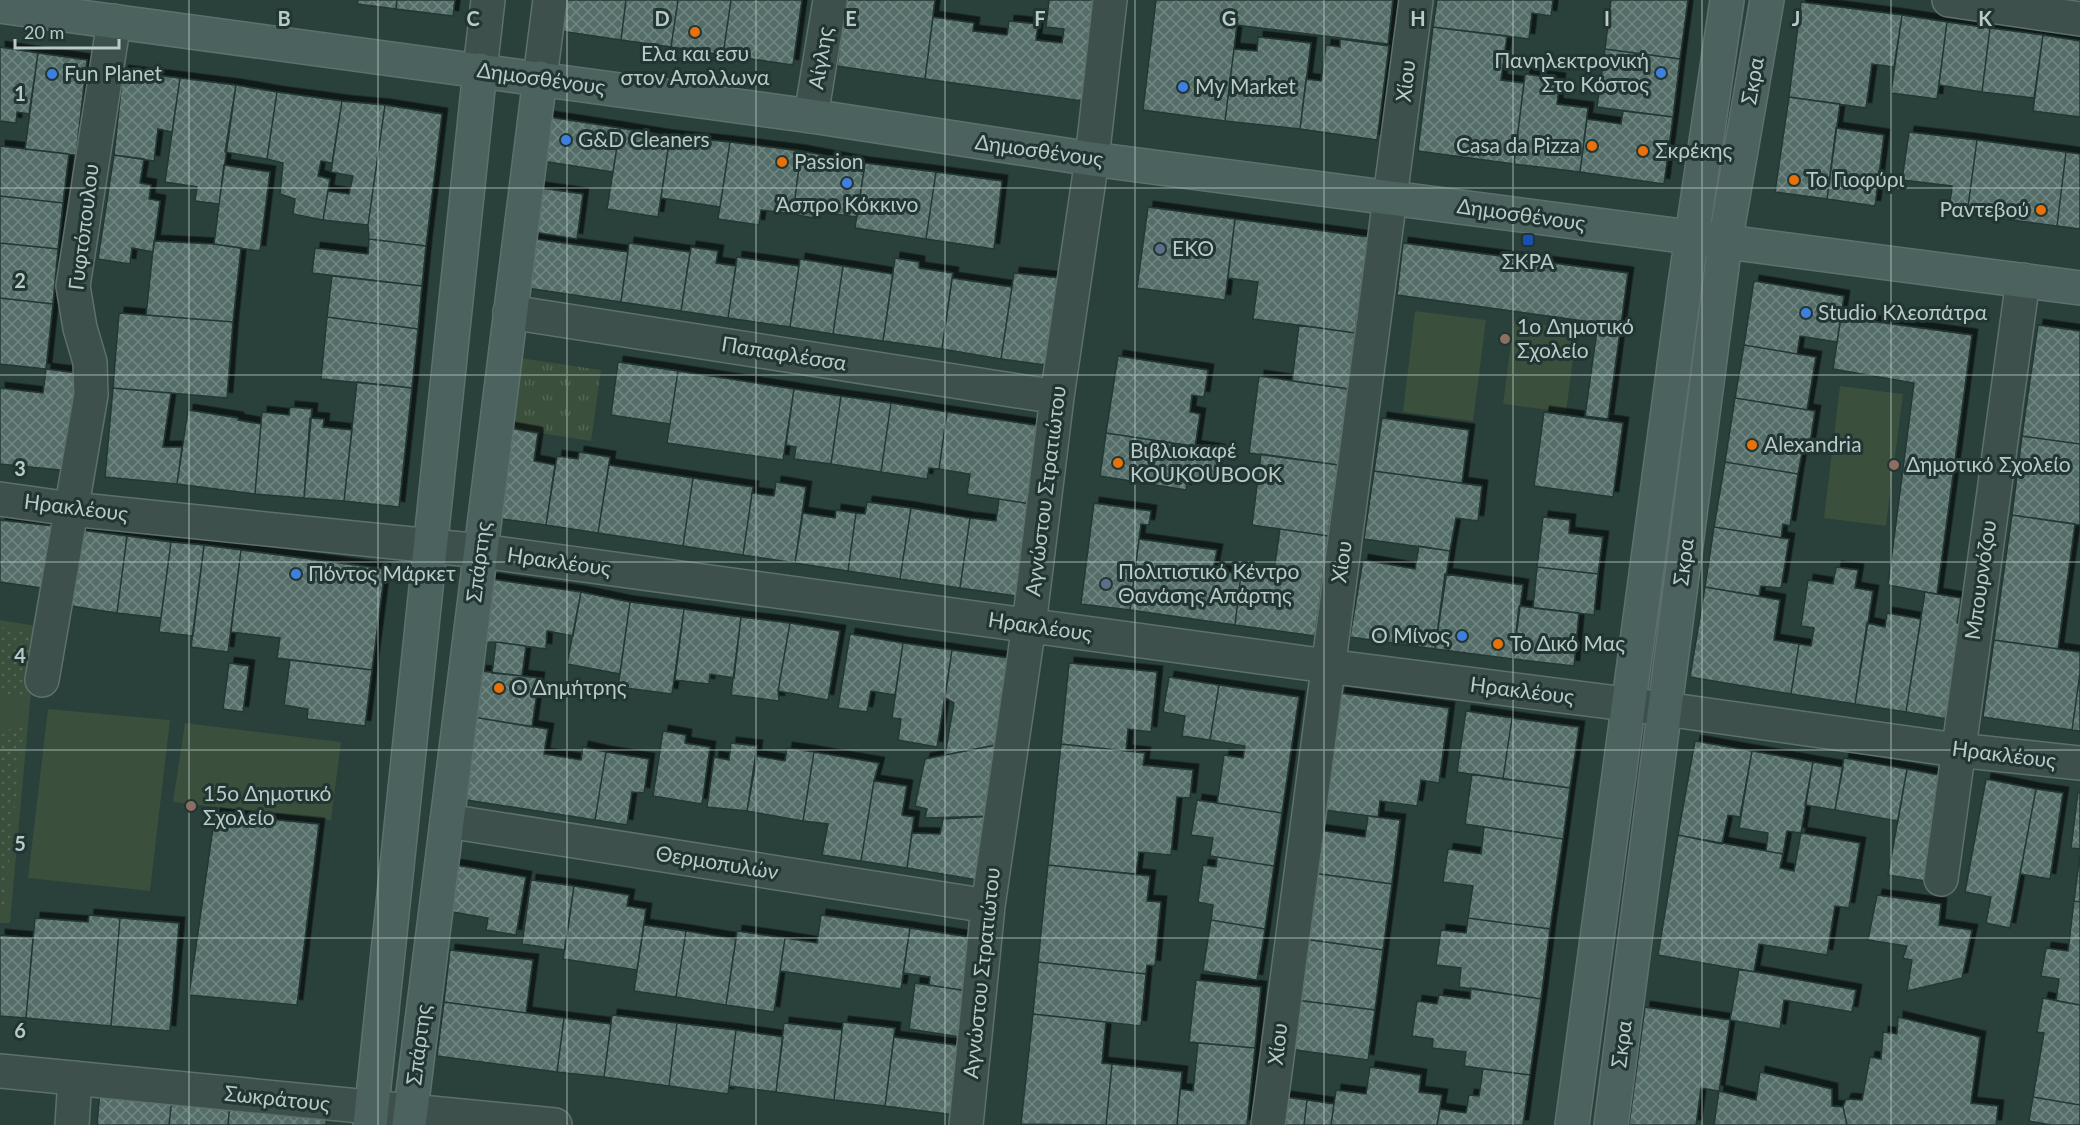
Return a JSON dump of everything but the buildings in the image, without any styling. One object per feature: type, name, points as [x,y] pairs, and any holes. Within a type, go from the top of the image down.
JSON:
[{"type":"street","name":"Σπάρτης","points":[[371,1117],[488,0]]},
{"type":"street","name":"Σπάρτης","points":[[410,1118],[549,0]]},
{"type":"street","name":"Αίγλης","points":[[812,116],[830,0]]},
{"type":"street","name":"Αγνώστου Στρατιώτου","points":[[966,1125],[988,906],[1029,625],[1058,397],[1092,159],[1110,0]]},
{"type":"street","name":"Χίου","points":[[1268,1125],[1327,666],[1392,197],[1416,0]]},
{"type":"street","name":"Σκρα","points":[[1572,1125],[1691,238],[1727,0]]},
{"type":"street","name":"Σκρα","points":[[1611,1125],[1725,243],[1767,0]]},
{"type":"street","points":[[1949,0],[2080,20]]},
{"type":"street","name":"Δημοσθένους","points":[[0,6],[50,6],[114,21],[812,116],[1092,159],[2080,288]]},
{"type":"street","name":"Γυφτόπουλου","points":[[42,680],[91,395],[90,362],[80,328],[73,286],[114,21]]},
{"type":"street","name":"Μπουρνόζου","points":[[1941,879],[2022,280]]},
{"type":"street","name":"Παπαφλέσσα","points":[[510,312],[1058,397]]},
{"type":"street","name":"Ηρακλέους","points":[[0,499],[71,509],[480,551],[1957,750],[2080,763]]},
{"type":"street","name":"Θερμοπυλών","points":[[447,821],[988,906]]},
{"type":"street","name":"Σωκράτους","points":[[0,1071],[75,1078],[371,1117],[555,1125]]},
{"type":"street","points":[[72,1125],[75,1078]]},
{"type":"green space","points":[[1415,311],[1486,320],[1473,421],[1403,412]]},
{"type":"green space","points":[[1514,321],[1577,329],[1566,412],[1503,404]]},
{"type":"green space","points":[[520,358],[601,370],[591,441],[509,428]]},
{"type":"green space","points":[[1840,386],[1903,394],[1886,526],[1824,518]]},
{"type":"green space","points":[[0,620],[37,626],[10,923],[0,923]]},
{"type":"green space","points":[[0,627],[31,632],[27,695],[0,695]]},
{"type":"green space","points":[[48,709],[170,720],[150,891],[28,878]]},
{"type":"green space","points":[[24,718],[4,911],[0,910],[0,736]]},
{"type":"green space","points":[[185,723],[341,742],[331,820],[173,802]]},
{"type":"place","name":"Ελα και εσυ στον Απολλωνα","points":[[695,32]]},
{"type":"place","name":"Πανηλεκτρονική Στο Κόστος","points":[[1661,73]]},
{"type":"place","name":"Fun Planet","points":[[52,74]]},
{"type":"place","name":"My Market","points":[[1183,87]]},
{"type":"place","name":"G&D Cleaners","points":[[566,140]]},
{"type":"place","name":"Casa da Pizza","points":[[1592,146]]},
{"type":"place","name":"Σκρέκης","points":[[1643,151]]},
{"type":"place","name":"Passion","points":[[782,162]]},
{"type":"place","name":"Το Γιοφύρι","points":[[1794,180]]},
{"type":"place","name":"Άσπρο Κόκκινο","points":[[847,183]]},
{"type":"place","name":"Ραντεβού","points":[[2041,210]]},
{"type":"place","name":"ΣΚΡΑ","points":[[1528,240]]},
{"type":"place","name":"EKO","points":[[1160,249]]},
{"type":"place","name":"Studio Κλεοπάτρα","points":[[1806,313]]},
{"type":"place","name":"1o Δημοτικό Σχολείο","points":[[1505,339]]},
{"type":"place","name":"Alexandria","points":[[1752,445]]},
{"type":"place","name":"Βιβλιοκαφέ KOUKOUBOOK","points":[[1118,463]]},
{"type":"place","name":"Δημοτικό Σχολείο","points":[[1894,465]]},
{"type":"place","name":"Πόντος Μάρκετ","points":[[296,574]]},
{"type":"place","name":"Πολιτιστικό Κέντρο Θανάσης Απάρτης","points":[[1106,584]]},
{"type":"place","name":"Ο Μίνος","points":[[1462,636]]},
{"type":"place","name":"Το Δικό Μας","points":[[1498,644]]},
{"type":"place","name":"Ο Δημήτρης","points":[[499,688]]},
{"type":"place","name":"15ο Δημοτικό Σχολείο","points":[[191,806]]}]
